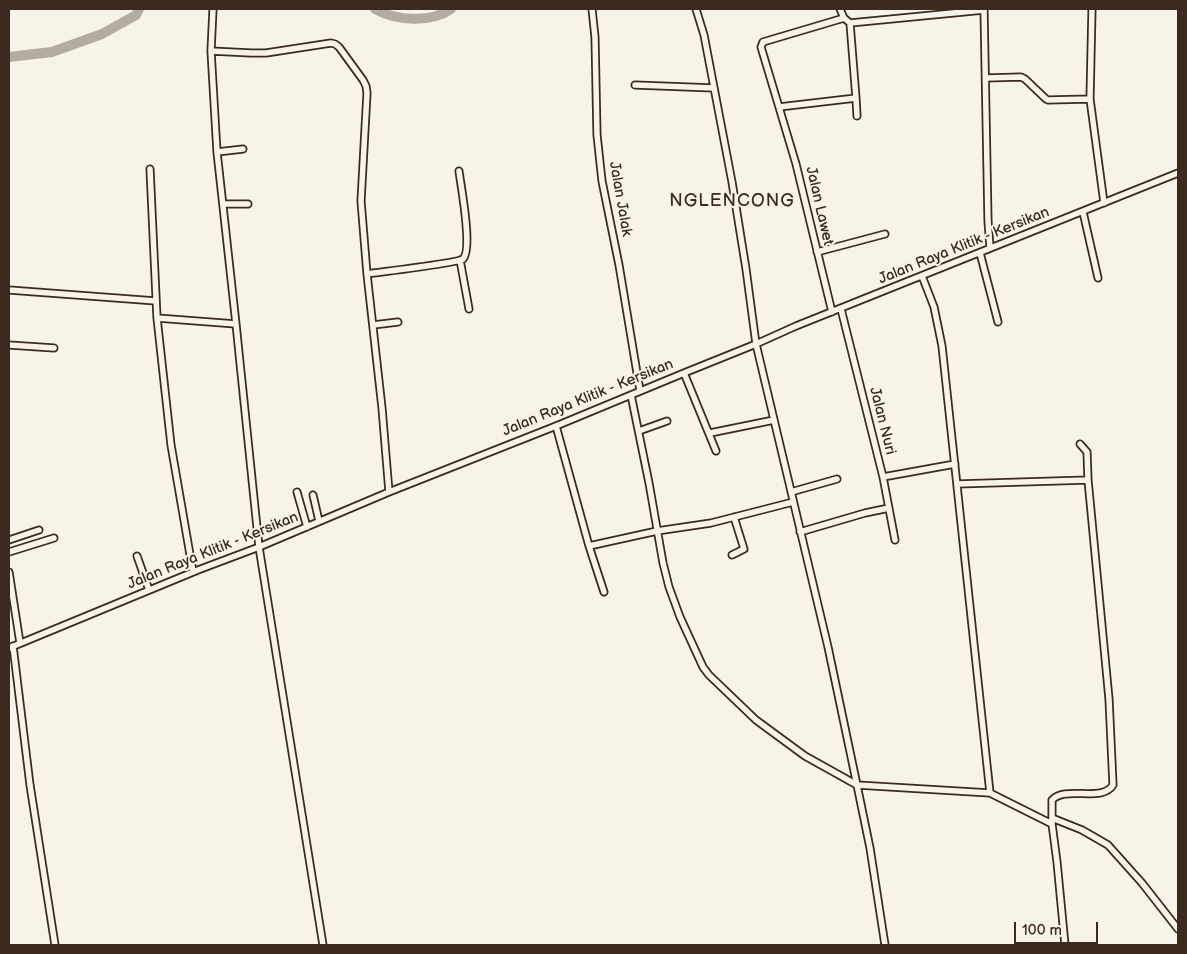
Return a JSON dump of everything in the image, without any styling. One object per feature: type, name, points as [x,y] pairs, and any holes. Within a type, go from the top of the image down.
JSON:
[{"type":"street","points":[[213,9],[211,52],[217,152],[258,547],[323,945]]},
{"type":"street","name":"Jalan Jalak","points":[[592,9],[595,37],[597,135],[602,181],[619,265],[640,391]]},
{"type":"street","points":[[696,9],[704,35],[732,182],[756,344],[830,656],[870,848],[885,945]]},
{"type":"street","points":[[840,9],[844,18],[850,23],[857,116]]},
{"type":"street","points":[[850,23],[984,9],[990,248]]},
{"type":"street","points":[[1092,9],[1090,98],[1104,203]]},
{"type":"street","name":"Jalan Lawet","points":[[832,312],[796,164],[761,47],[764,42],[844,18]]},
{"type":"street","points":[[211,52],[266,53],[331,43],[339,48],[366,86],[361,201],[389,492]]},
{"type":"street","points":[[986,78],[1025,79],[1048,100],[1090,98]]},
{"type":"street","points":[[635,85],[714,88]]},
{"type":"street","points":[[779,107],[856,98]]},
{"type":"street","points":[[217,152],[243,149]]},
{"type":"street","points":[[150,169],[157,318],[170,445],[193,572]]},
{"type":"street","points":[[367,274],[463,258],[466,253],[467,233],[458,171]]},
{"type":"street","name":"Jalan Raya Klitik - Kersikan","points":[[11,647],[389,492],[556,426],[684,372],[1178,173]]},
{"type":"street","points":[[223,204],[248,204]]},
{"type":"street","points":[[1083,212],[1098,278]]},
{"type":"street","points":[[817,252],[885,234]]},
{"type":"street","points":[[980,253],[998,322]]},
{"type":"street","points":[[460,260],[469,309]]},
{"type":"street","points":[[922,276],[934,307],[942,346],[990,793]]},
{"type":"street","points":[[9,290],[156,300]]},
{"type":"street","name":"Jalan Nuri","points":[[841,309],[883,477],[895,540]]},
{"type":"street","points":[[157,318],[236,324]]},
{"type":"street","points":[[373,325],[398,322]]},
{"type":"street","points":[[9,345],[54,348]]},
{"type":"street","points":[[684,372],[716,451]]},
{"type":"street","points":[[631,395],[665,571],[677,610],[697,655],[709,675],[756,720],[789,746],[857,785],[990,793],[1052,821],[1082,830],[1108,845],[1142,883],[1178,929]]},
{"type":"street","points":[[710,433],[774,420]]},
{"type":"street","points":[[639,430],[667,421]]},
{"type":"street","points":[[556,426],[589,546],[604,592]]},
{"type":"street","points":[[1065,945],[1052,821],[1052,800],[1054,797],[1068,794],[1102,792],[1109,790],[1113,785],[1109,699],[1087,452],[1080,444]]},
{"type":"street","points":[[883,477],[955,464]]},
{"type":"street","points":[[791,492],[837,479]]},
{"type":"street","points":[[957,484],[1088,480]]},
{"type":"street","points":[[297,492],[307,527]]},
{"type":"street","points":[[313,495],[319,522]]},
{"type":"street","points":[[589,546],[657,531],[711,522],[793,502]]},
{"type":"street","points":[[800,532],[889,508]]},
{"type":"street","points":[[732,555],[744,549],[734,517]]},
{"type":"street","points":[[9,540],[39,530]]},
{"type":"street","points":[[9,552],[54,538]]},
{"type":"street","points":[[137,556],[149,590]]},
{"type":"street","points":[[9,572],[20,643]]},
{"type":"street","points":[[11,647],[55,945]]},
{"type":"waterway","points":[[9,57],[52,52],[102,34],[136,15],[139,9]]},
{"type":"waterway","points":[[375,9],[393,16],[413,19],[434,17],[451,9]]},
{"type":"district","name":"NGLENCONG","points":[[732,201]]}]
